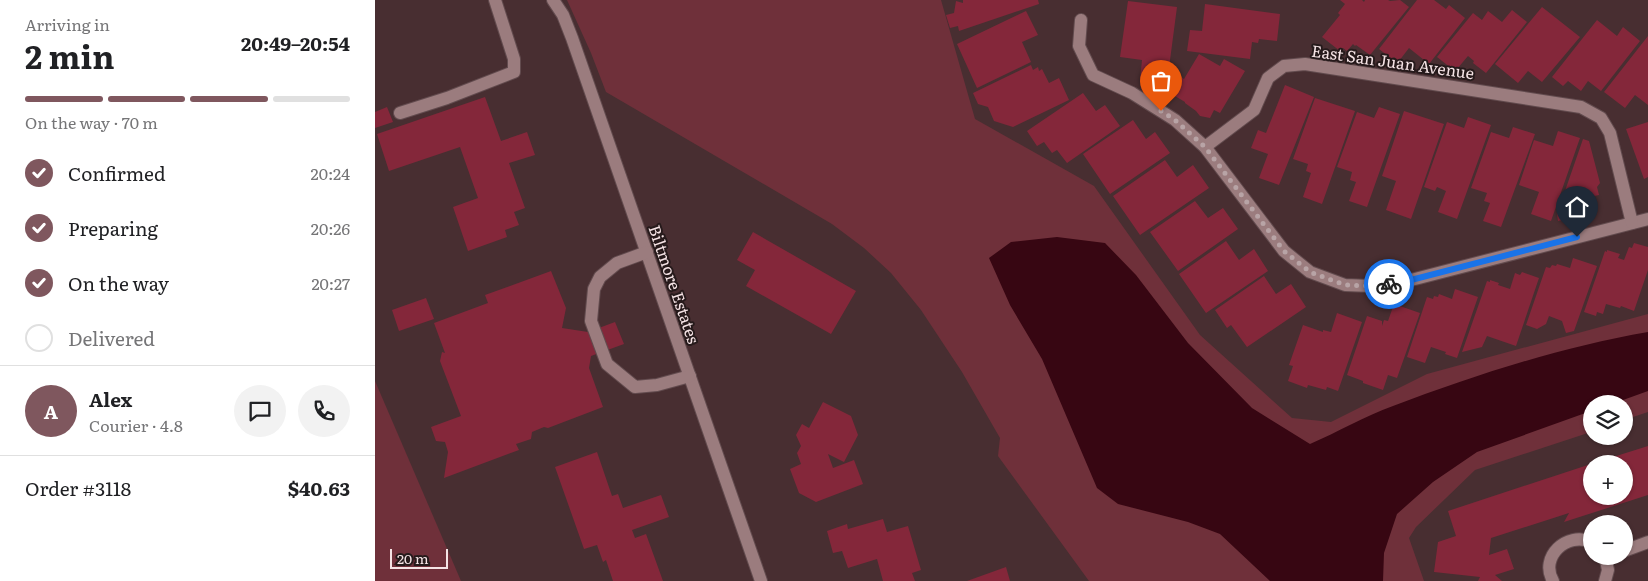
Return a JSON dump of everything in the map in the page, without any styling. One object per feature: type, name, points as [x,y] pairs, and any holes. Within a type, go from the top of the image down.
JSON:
[{"type":"street","points":[[400,113],[447,98],[514,72],[515,59],[495,0]]},
{"type":"street","name":"Biltmore Estates","points":[[553,0],[566,23],[761,581]]},
{"type":"street","points":[[1081,20],[1079,46],[1093,75],[1132,92],[1175,120],[1205,147],[1284,251],[1310,272],[1345,285],[1371,286],[1411,280],[1648,219]]},
{"type":"street","name":"East San Juan Avenue","points":[[1205,147],[1254,110],[1268,78],[1284,66],[1305,64],[1581,107],[1601,118],[1611,133],[1632,223]]},
{"type":"street","points":[[647,252],[617,263],[600,277],[593,289],[591,321],[607,364],[635,387],[657,385],[690,376]]},
{"type":"street","points":[[1553,581],[1549,570],[1550,560],[1558,547],[1569,540],[1583,538]]},
{"type":"street","points":[[1633,548],[1648,542]]},
{"type":"street","points":[[1605,581],[1608,565]]},
{"type":"shaded area","points":[[567,0],[941,0],[975,119],[1094,186],[1200,335],[1292,418],[1331,422],[1427,374],[1648,314],[1648,412],[1633,417],[1633,395],[1583,395],[1583,435],[1475,470],[1416,527],[1409,538],[1424,581],[1089,581],[998,456],[1000,438],[962,372],[921,310],[891,273],[864,248],[832,224],[606,92]]},
{"type":"shaded area","points":[[1057,237],[1105,243],[1136,275],[1188,343],[1252,408],[1310,444],[1383,410],[1487,373],[1551,354],[1648,332],[1648,391],[1633,396],[1583,395],[1583,414],[1477,452],[1433,482],[1397,514],[1384,553],[1383,581],[1270,581],[1220,534],[1188,522],[1118,504],[1097,488],[1042,359],[1010,305],[989,258],[1011,242]]},
{"type":"shaded area","points":[[375,381],[461,581],[375,581]]},
{"type":"building","points":[[963,0],[1038,0],[1039,4],[959,31],[958,26],[950,28],[946,15],[954,13],[956,1],[963,3]]},
{"type":"building","points":[[1340,0],[1362,0],[1364,2],[1365,0],[1400,0],[1409,7],[1370,55],[1353,44],[1347,51],[1343,48],[1340,51],[1322,37],[1340,15],[1338,13],[1345,4]]},
{"type":"building","points":[[1417,0],[1434,0],[1446,9],[1449,5],[1465,18],[1429,64],[1409,48],[1399,61],[1394,57],[1392,59],[1379,49]]},
{"type":"building","points":[[1128,1],[1177,7],[1167,83],[1140,80],[1142,60],[1120,57]]},
{"type":"building","points":[[1205,4],[1280,14],[1277,41],[1259,39],[1258,43],[1252,42],[1250,59],[1187,51],[1190,30],[1202,31]]},
{"type":"building","points":[[1542,7],[1580,37],[1542,82],[1528,71],[1518,83],[1495,64]]},
{"type":"building","points":[[1512,10],[1527,22],[1486,73],[1473,63],[1474,61],[1468,56],[1457,69],[1452,66],[1451,68],[1437,57],[1473,13],[1482,20],[1488,11],[1502,22]]},
{"type":"building","points":[[1026,11],[1038,35],[1022,42],[1031,62],[977,88],[957,44]]},
{"type":"building","points":[[1597,20],[1617,36],[1623,27],[1640,41],[1601,91],[1588,81],[1581,91],[1568,81],[1563,86],[1552,77]]},
{"type":"building","points":[[1648,36],[1648,105],[1635,95],[1625,108],[1604,92]]},
{"type":"building","points":[[1199,54],[1220,66],[1224,59],[1245,71],[1220,113],[1214,110],[1210,118],[1200,116],[1185,102],[1170,93],[1180,76],[1184,79]]},
{"type":"building","points":[[1031,65],[1033,70],[1038,67],[1039,71],[1042,69],[1049,83],[1059,78],[1069,100],[1013,127],[994,121],[988,107],[978,104],[973,93]]},
{"type":"building","points":[[1285,85],[1314,97],[1279,185],[1259,178],[1268,154],[1251,148],[1258,130],[1266,133]]},
{"type":"building","points":[[1083,93],[1096,111],[1105,105],[1120,126],[1067,163],[1057,150],[1052,153],[1044,142],[1037,146],[1027,131]]},
{"type":"building","points":[[485,97],[501,141],[527,132],[535,155],[509,163],[525,208],[514,212],[519,225],[505,230],[507,237],[468,251],[453,207],[478,198],[460,147],[389,171],[377,134]]},
{"type":"building","points":[[1315,98],[1355,111],[1322,204],[1303,197],[1311,173],[1306,171],[1308,164],[1293,159]]},
{"type":"building","points":[[387,107],[393,122],[375,128],[375,112]]},
{"type":"building","points":[[1379,107],[1400,114],[1367,207],[1349,201],[1356,182],[1350,180],[1352,172],[1337,167],[1357,112],[1374,118]]},
{"type":"building","points":[[1404,111],[1444,124],[1411,219],[1386,210],[1396,181],[1382,176]]},
{"type":"building","points":[[1468,117],[1491,125],[1457,219],[1438,212],[1446,191],[1437,187],[1435,191],[1424,187],[1447,122],[1464,128]]},
{"type":"building","points":[[1133,120],[1146,139],[1155,132],[1170,153],[1110,194],[1083,154]]},
{"type":"building","points":[[1648,122],[1648,177],[1644,179],[1626,129]]},
{"type":"building","points":[[1513,127],[1535,134],[1501,227],[1483,221],[1490,203],[1484,201],[1487,193],[1471,188],[1491,132],[1509,138]]},
{"type":"building","points":[[1558,131],[1580,138],[1551,221],[1531,214],[1539,192],[1519,185],[1534,140],[1553,146]]},
{"type":"building","points":[[1583,139],[1589,141],[1600,183],[1597,187],[1599,195],[1585,198],[1589,214],[1558,221],[1557,214]]},
{"type":"building","points":[[1165,160],[1177,177],[1193,165],[1209,188],[1140,235],[1113,196]]},
{"type":"building","points":[[1195,201],[1208,218],[1223,208],[1238,229],[1178,271],[1150,232]]},
{"type":"building","points":[[753,232],[856,291],[831,334],[746,286],[755,270],[737,260]]},
{"type":"building","points":[[1226,241],[1239,260],[1254,249],[1268,271],[1206,313],[1179,274]]},
{"type":"building","points":[[1634,243],[1648,247],[1648,270],[1634,311],[1621,306],[1620,308],[1606,304],[1603,314],[1597,312],[1596,316],[1584,312],[1605,251],[1620,254],[1618,258],[1624,260],[1629,247],[1632,248]]},
{"type":"building","points":[[1573,258],[1597,266],[1574,331],[1566,333],[1562,321],[1549,316],[1546,324],[1537,329],[1526,325],[1546,267],[1550,268],[1552,265],[1556,266],[1557,264],[1570,268]]},
{"type":"building","points":[[551,271],[566,308],[562,328],[588,332],[615,322],[624,344],[591,356],[589,368],[603,407],[548,428],[544,427],[532,432],[531,439],[516,444],[519,450],[444,478],[448,452],[445,442],[436,441],[431,427],[461,416],[440,361],[442,352],[445,353],[434,323],[488,303],[485,295]]},
{"type":"building","points":[[1522,272],[1539,278],[1516,346],[1487,336],[1482,347],[1462,352],[1487,281],[1499,283],[1498,285],[1510,289],[1515,273],[1520,275]]},
{"type":"building","points":[[1264,276],[1276,294],[1291,284],[1306,307],[1247,347],[1231,325],[1227,328],[1215,310]]},
{"type":"building","points":[[1455,289],[1478,297],[1457,358],[1431,347],[1425,363],[1407,357],[1427,297],[1433,299],[1434,296],[1438,297],[1439,294],[1452,299]]},
{"type":"building","points":[[426,298],[434,319],[399,331],[392,310]]},
{"type":"building","points":[[1394,304],[1420,313],[1397,378],[1388,375],[1383,390],[1347,375],[1367,316],[1382,321],[1382,326],[1384,320],[1388,321]]},
{"type":"building","points":[[1337,313],[1362,322],[1338,391],[1327,387],[1326,390],[1308,385],[1307,388],[1288,381],[1293,366],[1289,365],[1303,325],[1323,332],[1323,330],[1331,332]]},
{"type":"building","points":[[823,402],[851,416],[858,435],[844,462],[828,454],[833,468],[854,460],[863,484],[816,502],[799,493],[790,469],[801,464],[797,453],[801,446],[796,435],[802,424],[809,428]]},
{"type":"building","points":[[1648,446],[1648,495],[1633,500],[1633,455],[1619,455]]},
{"type":"building","points":[[597,452],[612,496],[618,494],[623,508],[661,495],[669,517],[632,530],[635,538],[646,534],[663,581],[613,581],[606,560],[603,562],[597,545],[584,549],[555,467]]},
{"type":"building","points":[[1583,467],[1583,505],[1617,505],[1564,522],[1569,513],[1491,538],[1489,555],[1507,549],[1514,569],[1495,575],[1502,581],[1478,581],[1480,577],[1434,572],[1438,542],[1456,536],[1448,511]]},
{"type":"building","points":[[883,519],[887,532],[908,526],[921,570],[912,573],[915,581],[883,581],[877,559],[848,568],[842,551],[833,553],[827,531],[847,524],[848,529]]},
{"type":"building","points":[[1006,567],[1010,581],[967,581]]},
{"type":"way so far","points":[[1161,111],[1175,120],[1205,147],[1284,251],[1310,272],[1345,285],[1371,286],[1389,284]]},
{"type":"route","points":[[1389,284],[1577,237]]}]
